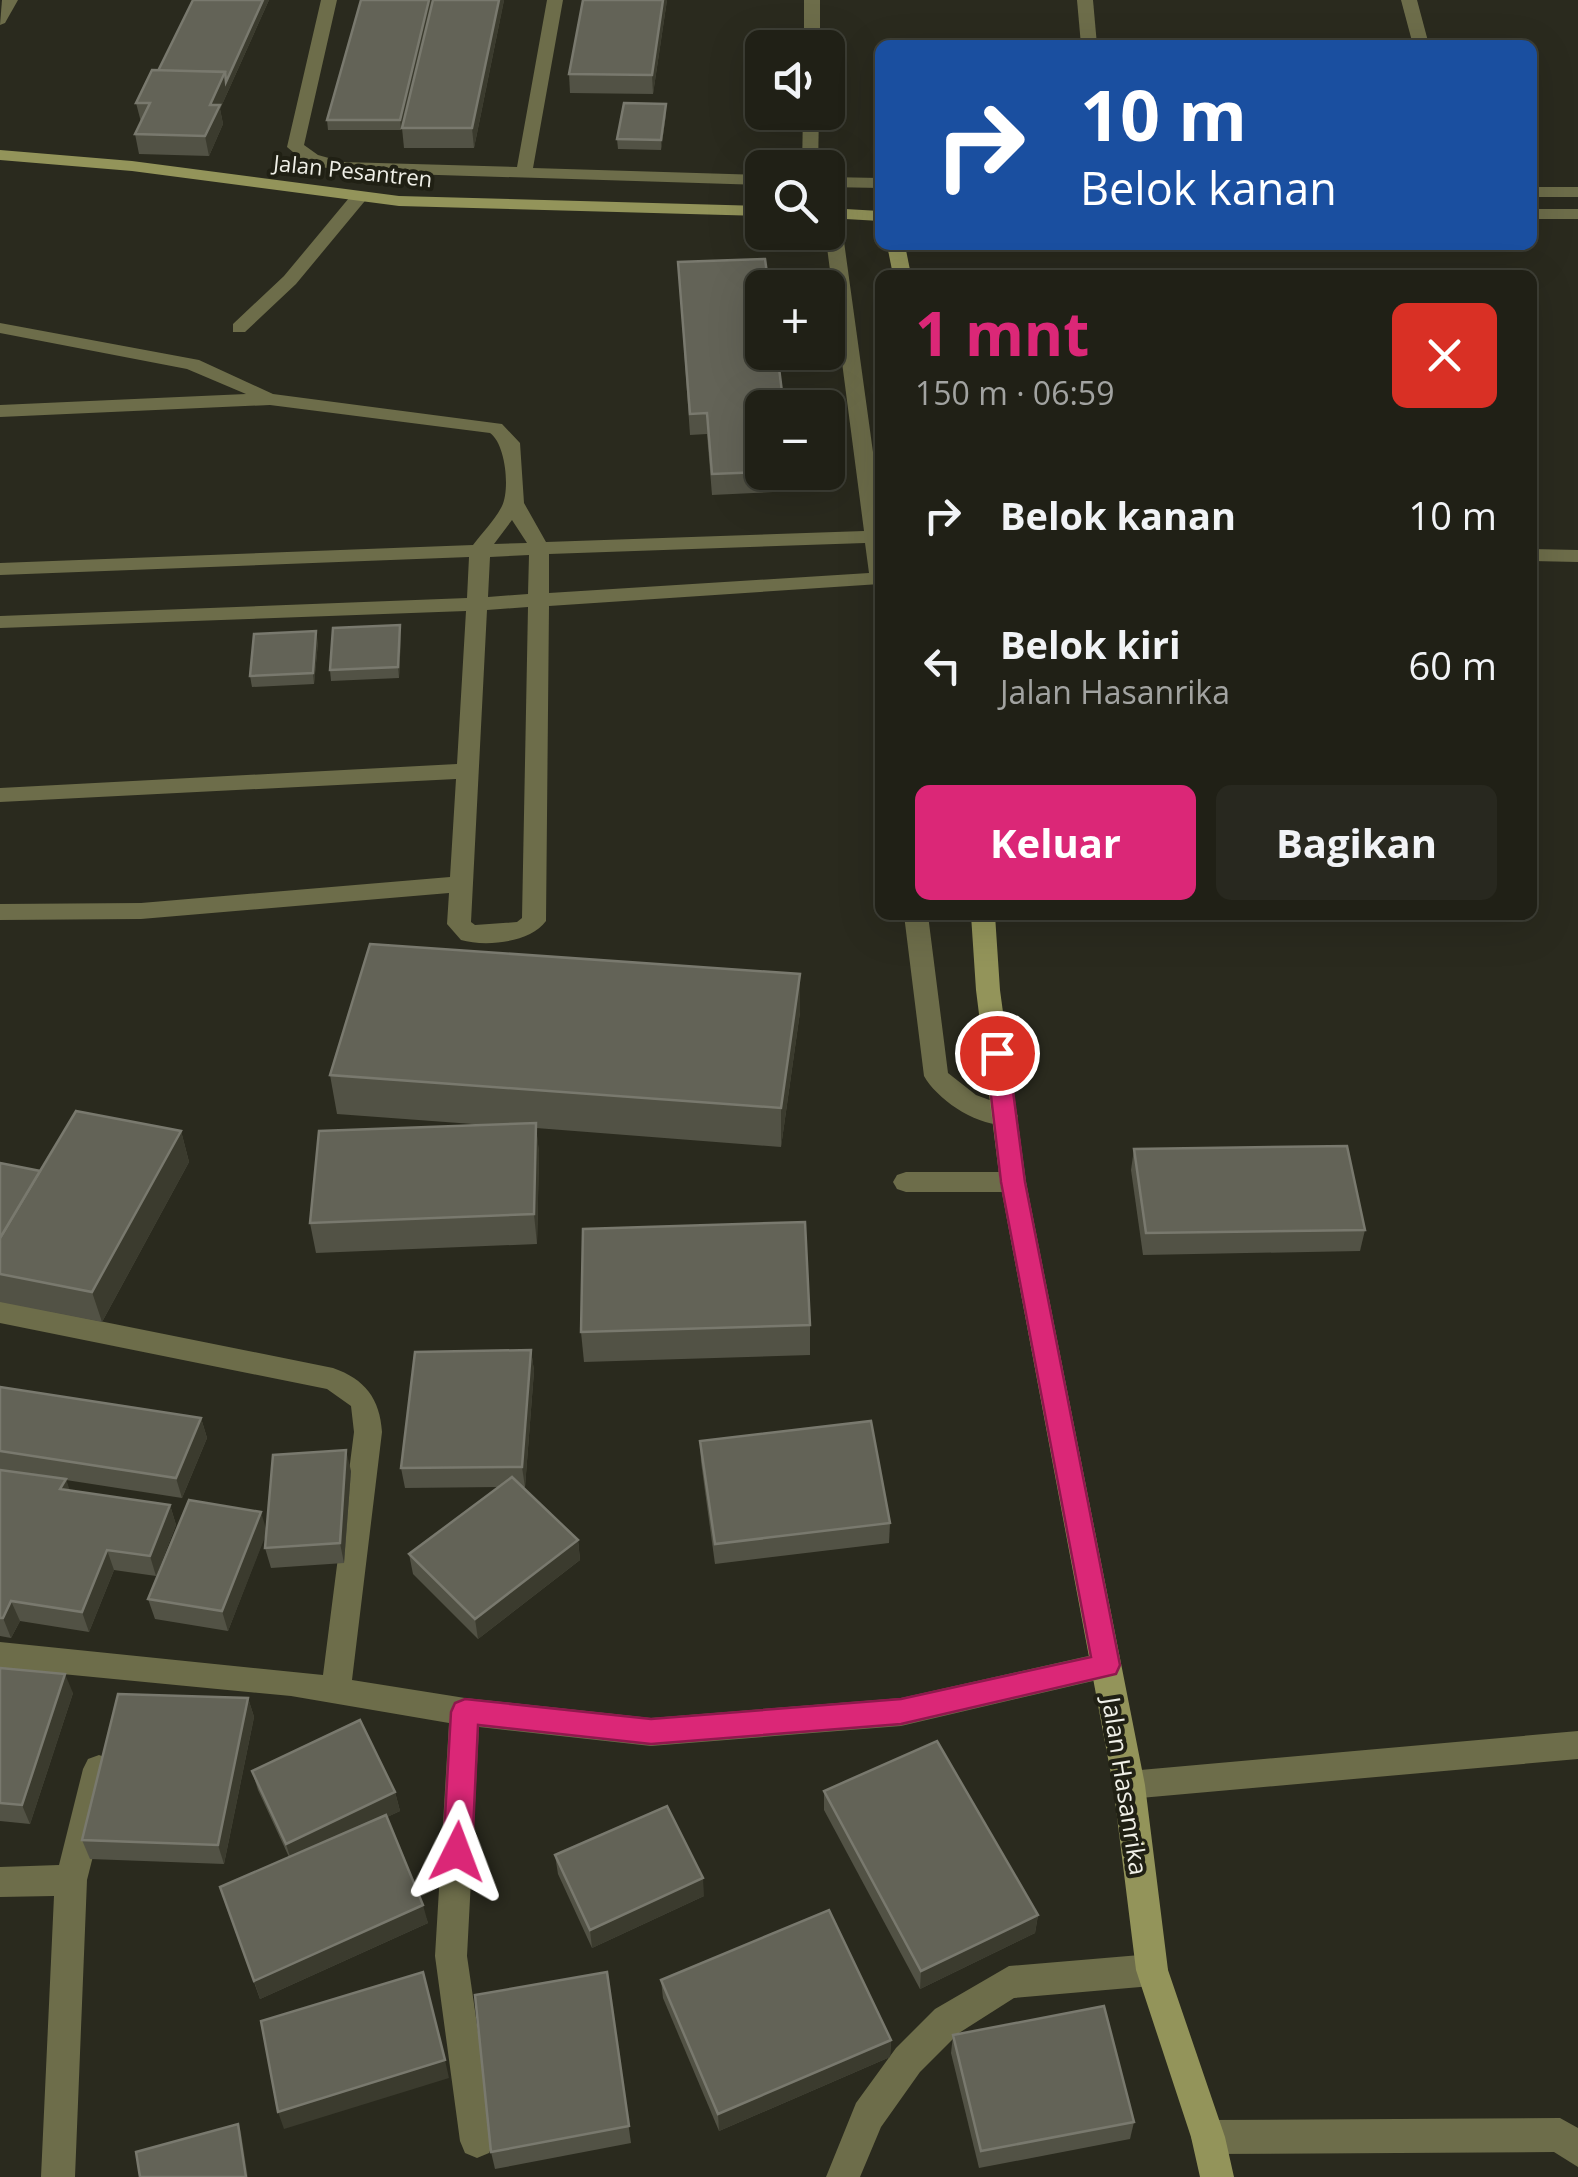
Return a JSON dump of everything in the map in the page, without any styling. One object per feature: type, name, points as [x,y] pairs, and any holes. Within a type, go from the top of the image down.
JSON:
[{"type":"street","points":[[0,20],[10,0]]},
{"type":"street","points":[[328,0],[295,147],[312,159],[343,167],[745,180]]},
{"type":"street","points":[[524,174],[555,0]]},
{"type":"street","points":[[812,0],[812,30]]},
{"type":"street","points":[[1085,0],[1089,40]]},
{"type":"street","points":[[1408,0],[1420,40]]},
{"type":"street","name":"Jalan Pesantren","points":[[0,156],[132,166],[398,201],[745,211]]},
{"type":"street","points":[[845,182],[875,183]]},
{"type":"street","points":[[1537,192],[1578,192]]},
{"type":"street","points":[[239,328],[290,280],[360,196]]},
{"type":"street","points":[[1537,214],[1578,214]]},
{"type":"street","points":[[845,219],[875,216]]},
{"type":"street","points":[[834,250],[875,529]]},
{"type":"street","points":[[0,328],[192,364],[270,398]]},
{"type":"street","points":[[0,411],[270,398],[495,428],[514,443],[514,502],[539,547],[532,927],[469,934],[459,924],[480,550],[514,502]]},
{"type":"street","points":[[0,568],[875,536]]},
{"type":"street","points":[[1537,555],[1578,556]]},
{"type":"street","points":[[0,622],[476,604],[875,577]]},
{"type":"street","points":[[0,795],[470,771]]},
{"type":"street","points":[[0,912],[142,911],[462,884]]},
{"type":"street","points":[[917,920],[936,1076],[964,1102],[1005,1116]]},
{"type":"street","name":"Jalan Hasanrika","points":[[983,920],[988,990],[1013,1182],[1129,1784],[1152,1970],[1208,2136],[1217,2177]]},
{"type":"street","points":[[906,1182],[1013,1182]]},
{"type":"street","points":[[0,1312],[333,1379],[357,1393],[367,1406],[368,1432],[336,1690]]},
{"type":"street","points":[[0,1655],[336,1690],[465,1712],[651,1732],[901,1712],[1106,1665]]},
{"type":"street","points":[[115,1706],[125,1668]]},
{"type":"street","points":[[465,1712],[451,1956],[477,2141]]},
{"type":"street","points":[[1129,1784],[1578,1744]]},
{"type":"street","points":[[58,2177],[71,1880],[106,1745]]},
{"type":"street","points":[[0,1882],[71,1880]]},
{"type":"street","points":[[844,2177],[868,2115],[908,2060],[947,2021],[1009,1982],[1152,1970]]},
{"type":"street","points":[[1208,2136],[1560,2135],[1578,2150]]},
{"type":"building","points":[[193,0],[263,0],[226,82],[225,72],[158,71]]},
{"type":"building","points":[[361,0],[429,0],[400,120],[327,120]]},
{"type":"building","points":[[433,0],[499,0],[472,128],[402,128]]},
{"type":"building","points":[[583,0],[663,0],[652,75],[569,74]]},
{"type":"building","points":[[152,70],[225,72],[210,105],[220,105],[205,136],[135,134],[150,103],[136,103]]},
{"type":"building","points":[[624,103],[666,104],[661,140],[617,139]]},
{"type":"building","points":[[765,259],[767,270],[745,270],[745,370],[779,370],[782,390],[745,390],[745,473],[712,474],[707,413],[690,414],[678,262]]},
{"type":"building","points":[[400,625],[398,667],[330,670],[333,628]]},
{"type":"building","points":[[316,631],[313,673],[250,676],[254,634]]},
{"type":"building","points":[[370,944],[800,974],[781,1108],[330,1075]]},
{"type":"building","points":[[76,1111],[181,1131],[92,1292],[0,1274],[0,1238]]},
{"type":"building","points":[[536,1123],[534,1214],[310,1223],[319,1131]]},
{"type":"building","points":[[1347,1146],[1365,1230],[1146,1233],[1134,1149]]},
{"type":"building","points":[[0,1163],[40,1171],[0,1238]]},
{"type":"building","points":[[805,1222],[810,1325],[581,1332],[583,1229]]},
{"type":"building","points":[[531,1350],[522,1467],[401,1468],[415,1352]]},
{"type":"building","points":[[0,1387],[201,1418],[176,1478],[0,1451]]},
{"type":"building","points":[[871,1421],[890,1523],[715,1544],[700,1441]]},
{"type":"building","points":[[346,1450],[340,1543],[265,1548],[273,1455]]},
{"type":"building","points":[[0,1470],[66,1479],[60,1489],[170,1505],[150,1556],[107,1550],[82,1612],[11,1601],[0,1618]]},
{"type":"building","points":[[512,1477],[578,1540],[475,1619],[409,1554]]},
{"type":"building","points":[[189,1500],[261,1512],[222,1611],[148,1599]]},
{"type":"building","points":[[0,1668],[65,1674],[22,1805],[0,1803]]},
{"type":"building","points":[[118,1694],[248,1698],[218,1845],[82,1840]]},
{"type":"building","points":[[360,1720],[395,1792],[286,1844],[252,1771]]},
{"type":"building","points":[[937,1741],[1038,1915],[921,1971],[824,1791]]},
{"type":"building","points":[[667,1806],[703,1878],[590,1930],[555,1855]]},
{"type":"building","points":[[386,1815],[423,1905],[254,1981],[220,1887]]},
{"type":"building","points":[[829,1910],[891,2040],[718,2114],[661,1980]]},
{"type":"building","points":[[423,1972],[445,2060],[278,2112],[261,2021]]},
{"type":"building","points":[[607,1972],[629,2126],[491,2152],[475,1995]]},
{"type":"building","points":[[1104,2006],[1134,2122],[981,2151],[953,2035]]},
{"type":"building","points":[[238,2124],[246,2177],[140,2177],[136,2152]]},
{"type":"route","points":[[457,1852],[465,1712],[651,1732],[901,1712],[1106,1665],[1013,1182],[997,1053]]}]
